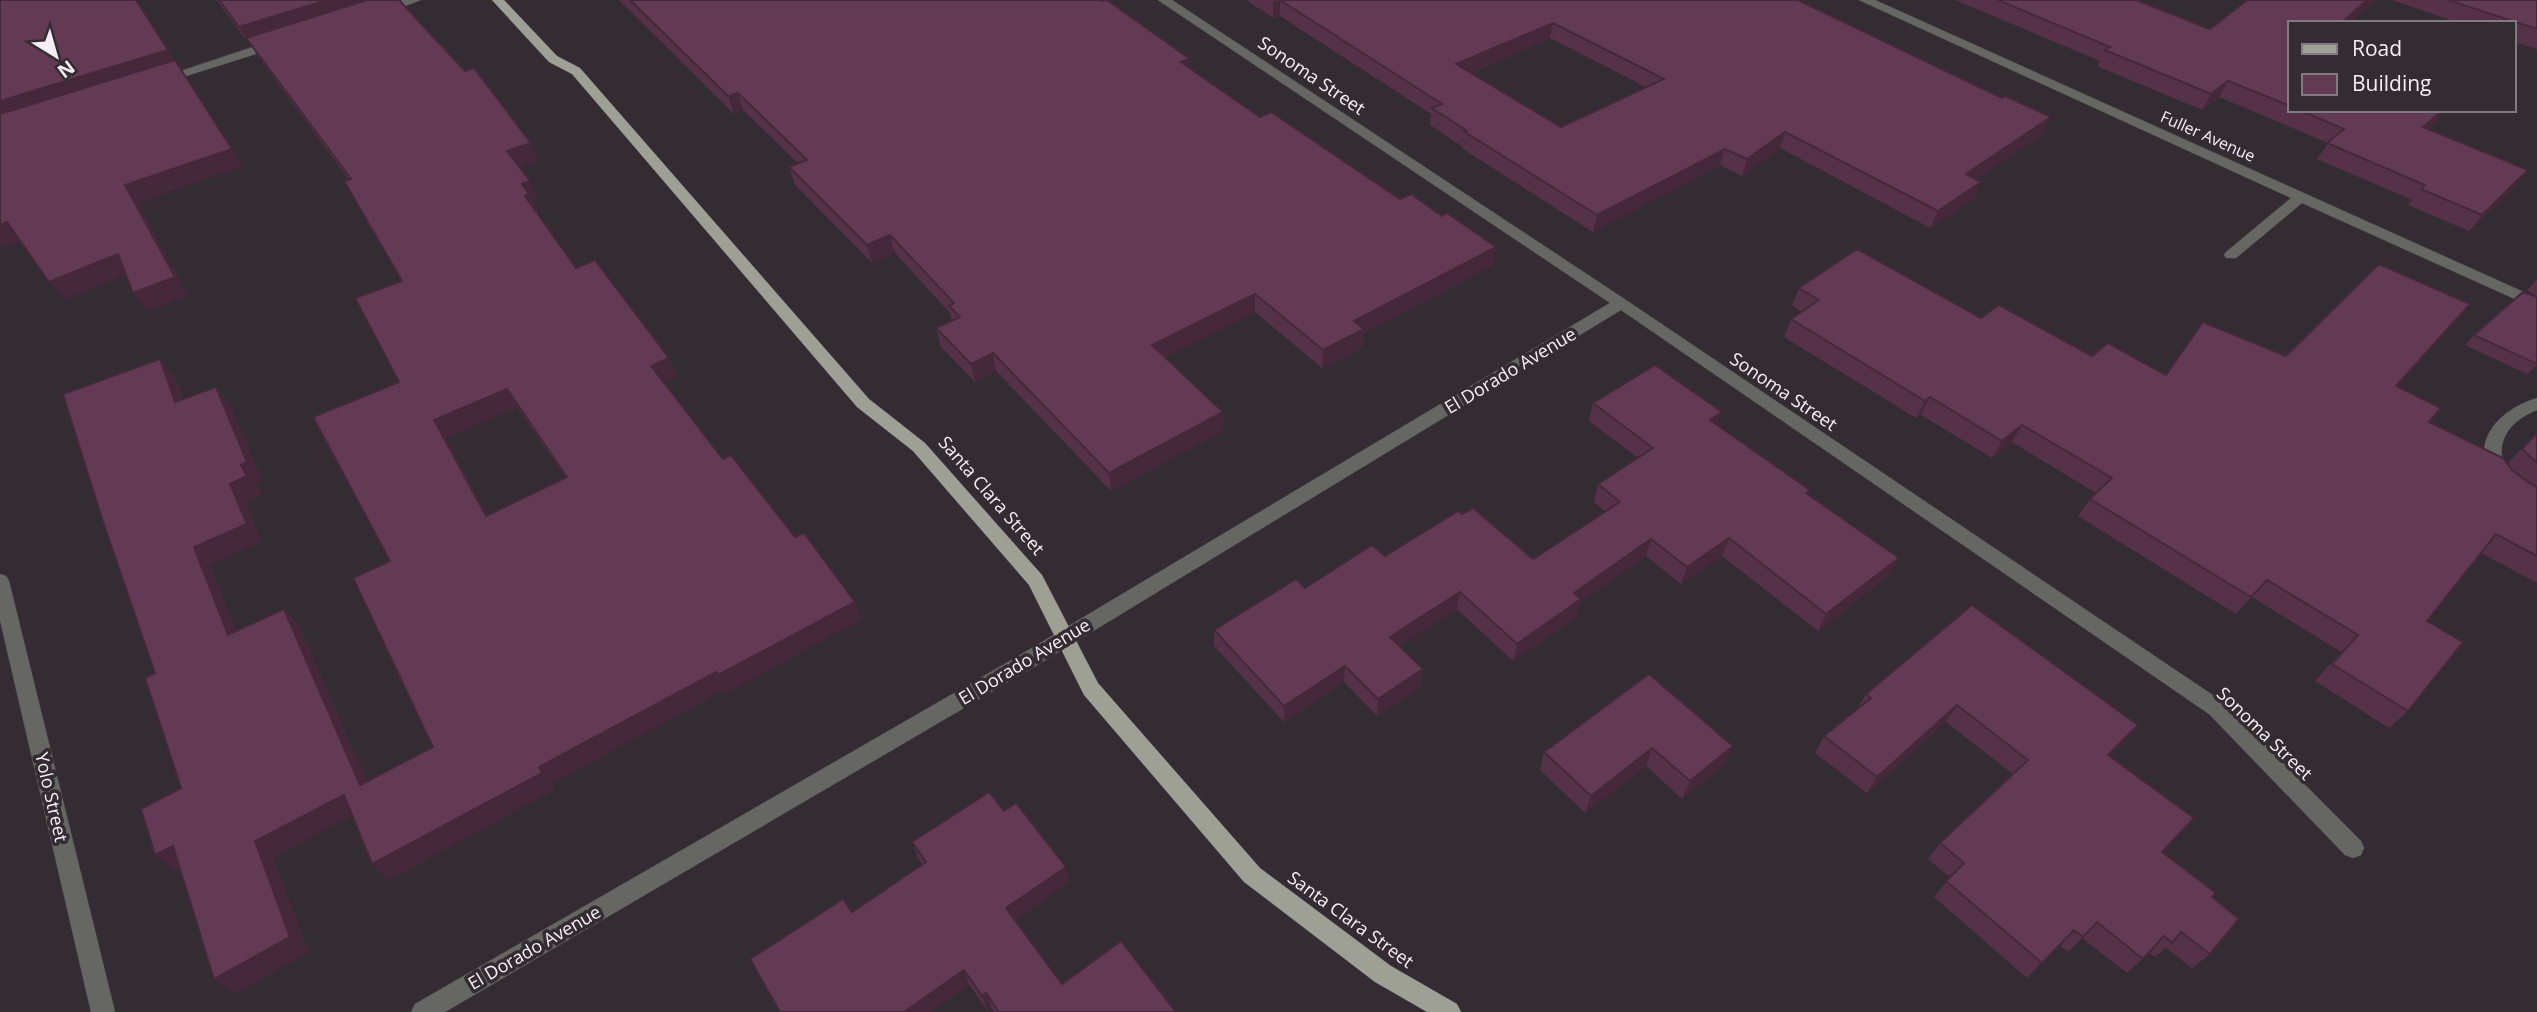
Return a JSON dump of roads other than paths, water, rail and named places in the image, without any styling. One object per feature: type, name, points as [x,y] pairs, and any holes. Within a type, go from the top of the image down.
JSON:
[{"type":"main road","name":"Santa Clara Street","points":[[498,0],[553,59],[576,71],[863,403],[919,446],[1036,580],[1091,689],[1252,875],[1383,974],[1449,1012]]},
{"type":"street","points":[[367,15],[415,0]]},
{"type":"street","name":"Sonoma Street","points":[[1164,0],[1621,303],[2216,708],[2353,848]]},
{"type":"street","name":"Fuller Avenue","points":[[1865,0],[2537,304]]},
{"type":"street","points":[[144,85],[289,39]]},
{"type":"street","points":[[2231,255],[2301,197]]},
{"type":"street","name":"El Dorado Avenue","points":[[423,1012],[1063,638],[1621,303]]},
{"type":"street","points":[[2506,482],[2498,476],[2489,458],[2490,442],[2518,410],[2537,404]]},
{"type":"street","name":"Yolo Street","points":[[0,581],[103,1012]]}]
